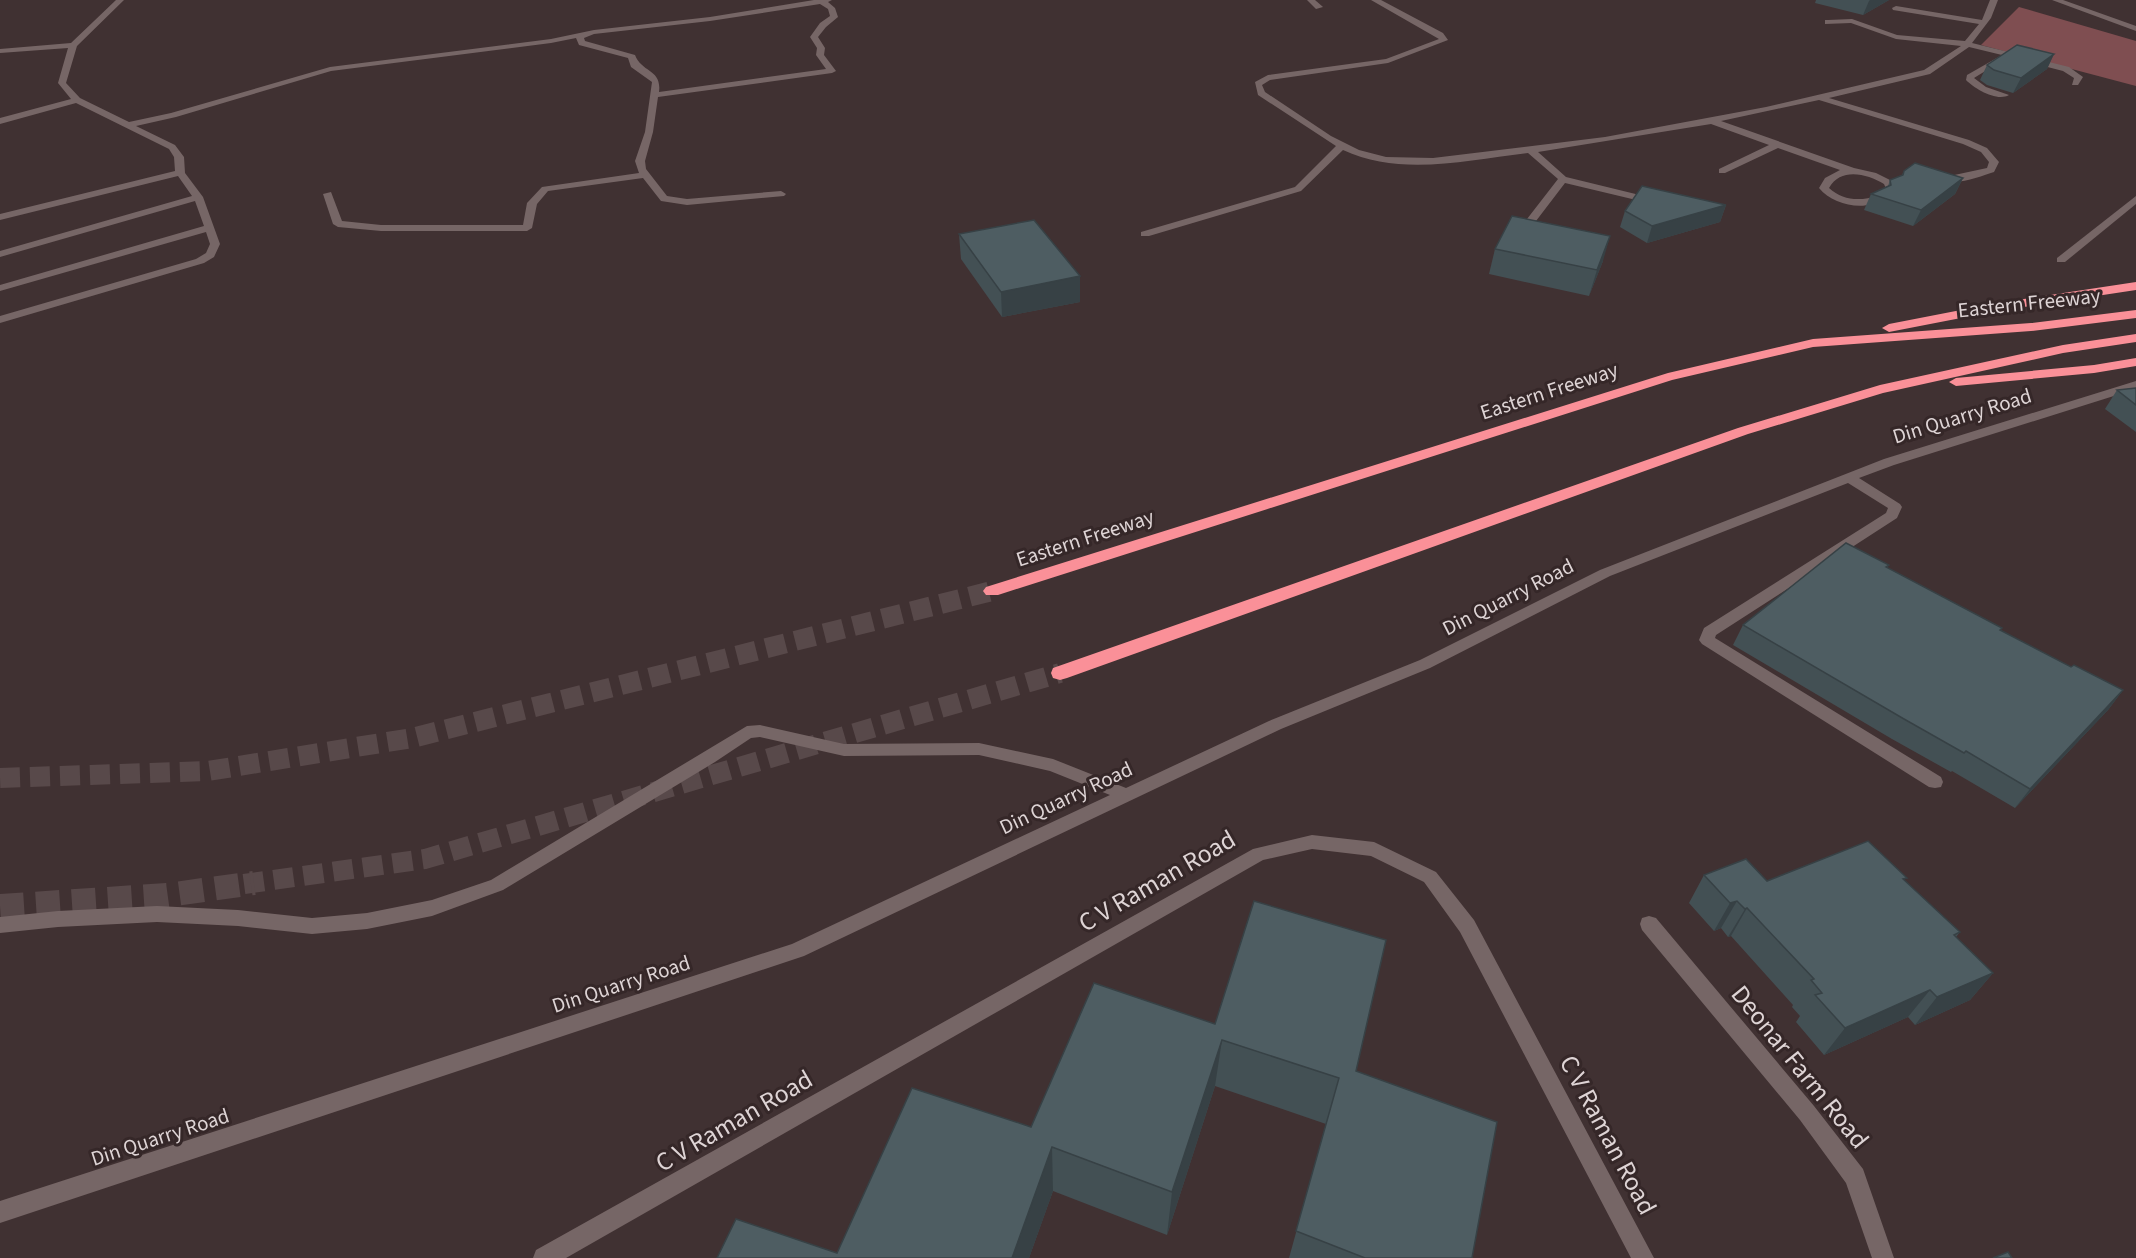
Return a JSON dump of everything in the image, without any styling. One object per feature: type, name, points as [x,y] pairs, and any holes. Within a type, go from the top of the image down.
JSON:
[{"type":"highway","points":[[1813,343],[1997,306],[2136,286]]},
{"type":"highway","name":"Eastern Freeway","points":[[992,591],[1668,377],[1813,343],[2031,327],[2136,314]]},
{"type":"highway","points":[[1060,673],[1607,477],[1743,431],[1880,389],[2063,349],[2136,338]]},
{"type":"highway","points":[[1880,389],[2094,369],[2136,362]]},
{"type":"street","points":[[0,320],[200,261],[210,255],[215,244],[198,197],[180,173],[179,157],[172,147],[77,100],[62,83],[73,45],[120,0]]},
{"type":"street","points":[[1311,0],[1319,7]]},
{"type":"street","points":[[1375,0],[1440,35],[1444,40],[1388,61],[1268,78],[1258,84],[1261,93],[1342,146],[1368,157],[1390,162],[1415,162],[1530,151],[1714,122],[1927,72],[1950,60],[1967,44],[1984,23],[1994,0]]},
{"type":"street","points":[[2056,0],[2136,29]]},
{"type":"street","points":[[129,125],[173,115],[330,69],[540,43],[824,1],[831,8],[834,17],[823,25],[814,37],[821,48],[820,55],[832,71],[654,95]]},
{"type":"street","points":[[1896,8],[1984,23]]},
{"type":"street","points":[[1828,22],[1852,21],[1902,38],[1967,44],[2008,54],[2066,69],[2079,77],[2075,83]]},
{"type":"street","points":[[583,35],[580,38],[582,44],[632,57],[634,65],[654,78],[656,82],[649,132],[640,161],[640,169],[663,199],[673,202],[781,194]]},
{"type":"street","points":[[0,51],[73,45]]},
{"type":"street","points":[[2005,95],[1983,89],[1970,80],[1970,76],[2008,54]]},
{"type":"street","points":[[1820,98],[1966,142],[1984,150],[1994,162],[1991,170],[1976,175],[1948,179]]},
{"type":"street","points":[[0,121],[77,100]]},
{"type":"street","points":[[1714,122],[1852,171],[1873,175],[1889,183],[1890,189]]},
{"type":"street","points":[[1722,171],[1776,145]]},
{"type":"street","points":[[1145,234],[1298,189],[1308,182],[1342,146]]},
{"type":"street","points":[[1530,151],[1563,179],[1667,205]]},
{"type":"street","points":[[1852,171],[1832,177],[1826,182],[1824,188],[1828,193],[1848,201],[1861,202],[1878,199]]},
{"type":"street","points":[[0,217],[180,173]]},
{"type":"street","points":[[328,194],[338,224],[381,228],[527,228],[532,203],[545,189],[645,175]]},
{"type":"street","points":[[1532,219],[1563,179]]},
{"type":"street","points":[[0,254],[198,197]]},
{"type":"street","points":[[2061,260],[2136,199]]},
{"type":"street","points":[[0,288],[209,228]]},
{"type":"street","name":"Din Quarry Road","points":[[0,1212],[797,950],[1275,725],[1425,664],[1605,573],[1889,462],[2136,385]]},
{"type":"street","points":[[1849,478],[1895,507],[1892,515],[1709,632],[1707,640],[1935,782]]},
{"type":"street","points":[[0,925],[58,919],[157,914],[238,918],[312,926],[367,921],[432,908],[496,885],[699,764],[747,732],[760,731],[844,750],[979,749],[1053,765],[1126,795]]},
{"type":"street","name":"C V Raman Road","points":[[544,1258],[1259,854],[1312,842],[1374,849],[1430,877],[1467,926],[1643,1258]]},
{"type":"street","name":"Deonar Farm Road","points":[[1649,924],[1806,1113],[1855,1177],[1882,1258]]},
{"type":"shaded area","points":[[2019,7],[2136,41],[2136,86],[1981,45]]},
{"type":"building","points":[[2017,45],[2054,54],[2021,78],[1994,70],[1987,65]]},
{"type":"building","points":[[1915,163],[1963,178],[1921,210],[1871,194],[1891,185],[1890,180],[1903,175],[1904,171]]},
{"type":"building","points":[[1642,186],[1726,205],[1652,226],[1625,211]]},
{"type":"building","points":[[1512,216],[1610,236],[1597,270],[1495,249]]},
{"type":"building","points":[[1034,220],[1080,276],[1001,292],[959,234]]},
{"type":"building","points":[[2136,388],[2136,405],[2117,390]]},
{"type":"building","points":[[1846,543],[1889,565],[1886,567],[2002,628],[2000,630],[2071,667],[2074,665],[2123,690],[2030,789],[1743,625]]},
{"type":"building","points":[[1868,841],[1907,878],[1903,879],[1960,932],[1954,935],[1993,973],[1937,997],[1930,990],[1845,1028],[1815,995],[1822,993],[1811,980],[1814,979],[1747,908],[1745,909],[1737,901],[1730,903],[1704,875],[1746,859],[1767,881]]},
{"type":"building","points":[[1254,901],[1386,940],[1356,1071],[1497,1122],[1472,1258],[1365,1258],[1296,1231],[1339,1078],[1222,1040],[1172,1192],[1052,1147],[1012,1258],[717,1258],[736,1219],[837,1253],[912,1088],[1031,1127],[1094,983],[1215,1024]]},
{"type":"building","points":[[2008,1252],[2012,1258],[1993,1258]]},
{"type":"tunnel","points":[[0,778],[208,771],[412,738],[992,591]]},
{"type":"tunnel","points":[[244,884],[425,859],[1060,673]]},
{"type":"tunnel","points":[[0,906],[167,895],[254,883]]}]
